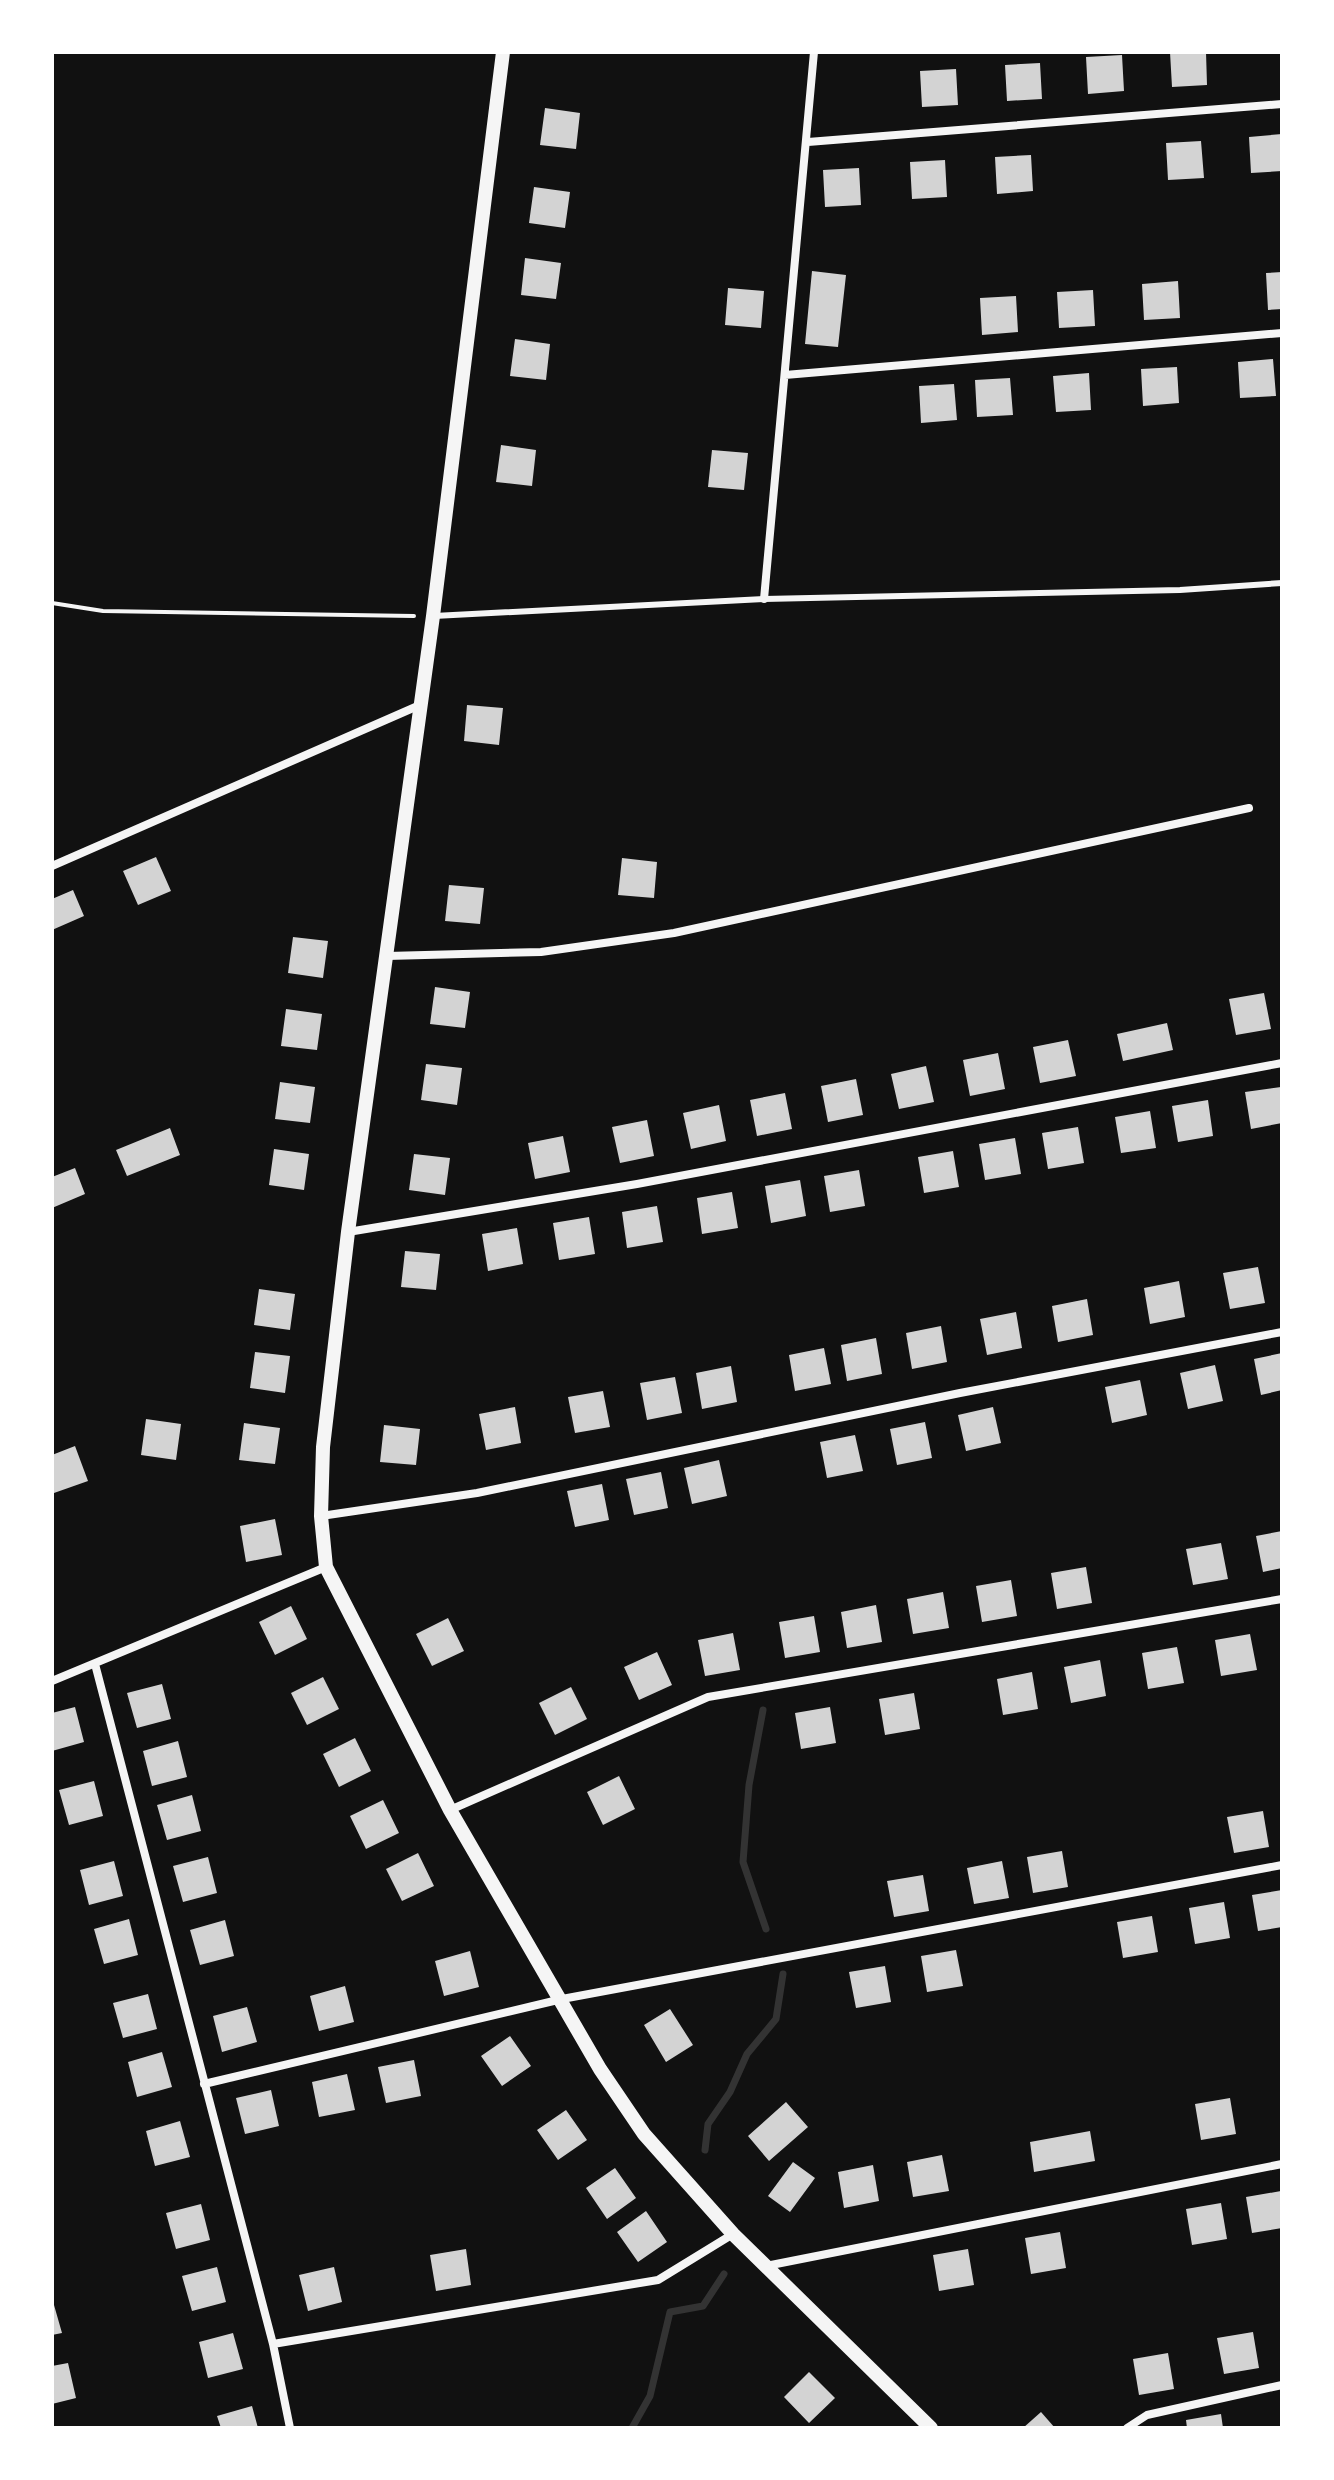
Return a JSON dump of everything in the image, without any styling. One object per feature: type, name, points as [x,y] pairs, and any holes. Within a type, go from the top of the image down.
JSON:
[{"type":"street","points":[[503,52],[433,616],[348,1232],[323,1447],[321,1516],[326,1567],[450,1810],[600,2069],[644,2134],[733,2234],[931,2428]]},
{"type":"street","points":[[764,599],[814,52]]},
{"type":"street","points":[[808,142],[1282,104]]},
{"type":"street","points":[[785,375],[1282,333]]},
{"type":"street","points":[[52,866],[421,704]]},
{"type":"street","points":[[387,956],[541,952],[674,933],[1249,808]]},
{"type":"street","points":[[348,1232],[637,1184],[1282,1063]]},
{"type":"street","points":[[321,1516],[477,1493],[960,1393],[1282,1332]]},
{"type":"street","points":[[52,1681],[326,1567]]},
{"type":"street","points":[[450,1810],[708,1697],[1282,1599]]},
{"type":"street","points":[[95,1664],[273,2344],[290,2428]]},
{"type":"street","points":[[204,2084],[562,1999],[1282,1865]]},
{"type":"street","points":[[766,2266],[1282,2164]]},
{"type":"street","points":[[273,2344],[658,2280],[733,2234]]},
{"type":"street","points":[[1127,2428],[1147,2415],[1282,2385]]},
{"type":"lane","points":[[433,616],[764,599],[1180,590],[1282,583]]},
{"type":"path","points":[[52,603],[103,611],[433,616]]},
{"type":"building","points":[[1170,52],[1206,52],[1207,85],[1172,87]]},
{"type":"building","points":[[1122,55],[1124,91],[1088,94],[1086,57]]},
{"type":"building","points":[[1040,63],[1042,99],[1007,101],[1005,65]]},
{"type":"building","points":[[956,69],[958,105],[922,107],[920,71]]},
{"type":"building","points":[[545,108],[580,113],[576,149],[540,145]]},
{"type":"building","points":[[1282,134],[1282,171],[1251,173],[1249,137]]},
{"type":"building","points":[[1201,141],[1204,178],[1168,180],[1166,143]]},
{"type":"building","points":[[1031,155],[1033,191],[997,194],[995,157]]},
{"type":"building","points":[[945,160],[947,197],[912,199],[910,162]]},
{"type":"building","points":[[859,168],[861,205],[825,207],[823,170]]},
{"type":"building","points":[[534,187],[570,192],[565,228],[529,223]]},
{"type":"building","points":[[525,258],[561,263],[556,299],[521,295]]},
{"type":"building","points":[[812,271],[846,275],[838,347],[805,344]]},
{"type":"building","points":[[1282,272],[1282,309],[1268,310],[1266,273]]},
{"type":"building","points":[[1178,281],[1180,318],[1144,320],[1142,284]]},
{"type":"building","points":[[728,288],[764,291],[761,328],[725,325]]},
{"type":"building","points":[[1093,290],[1095,326],[1059,328],[1057,292]]},
{"type":"building","points":[[1016,296],[1018,332],[982,335],[980,298]]},
{"type":"building","points":[[515,339],[550,344],[546,380],[510,376]]},
{"type":"building","points":[[1273,359],[1276,396],[1240,398],[1238,362]]},
{"type":"building","points":[[1177,367],[1179,403],[1143,406],[1141,369]]},
{"type":"building","points":[[1089,373],[1091,410],[1056,412],[1053,376]]},
{"type":"building","points":[[1010,378],[1013,415],[977,417],[975,380]]},
{"type":"building","points":[[954,384],[957,420],[921,423],[919,386]]},
{"type":"building","points":[[501,445],[536,450],[532,486],[496,482]]},
{"type":"building","points":[[712,450],[748,453],[744,490],[708,487]]},
{"type":"building","points":[[467,705],[503,708],[499,745],[464,741]]},
{"type":"building","points":[[156,857],[171,891],[138,905],[123,871]]},
{"type":"building","points":[[622,858],[657,862],[654,898],[618,895]]},
{"type":"building","points":[[449,885],[484,888],[480,924],[445,921]]},
{"type":"building","points":[[73,890],[84,916],[52,930],[52,899]]},
{"type":"building","points":[[293,937],[328,941],[323,978],[288,973]]},
{"type":"building","points":[[435,987],[470,992],[465,1028],[430,1024]]},
{"type":"building","points":[[1264,993],[1271,1029],[1236,1035],[1229,999]]},
{"type":"building","points":[[286,1009],[322,1014],[317,1050],[281,1046]]},
{"type":"building","points":[[1167,1023],[1173,1050],[1123,1061],[1117,1034]]},
{"type":"building","points":[[1068,1040],[1076,1076],[1040,1083],[1033,1047]]},
{"type":"building","points":[[998,1053],[1005,1089],[970,1096],[963,1060]]},
{"type":"building","points":[[426,1064],[462,1068],[457,1105],[421,1100]]},
{"type":"building","points":[[926,1066],[934,1102],[899,1109],[891,1074]]},
{"type":"building","points":[[856,1079],[863,1115],[828,1122],[821,1086]]},
{"type":"building","points":[[280,1082],[315,1087],[310,1123],[275,1119]]},
{"type":"building","points":[[1281,1087],[1282,1123],[1251,1129],[1245,1092]]},
{"type":"building","points":[[785,1093],[792,1129],[757,1136],[750,1100]]},
{"type":"building","points":[[1208,1100],[1213,1136],[1178,1142],[1172,1106]]},
{"type":"building","points":[[719,1105],[726,1141],[691,1149],[683,1113]]},
{"type":"building","points":[[1150,1111],[1156,1148],[1121,1153],[1115,1117]]},
{"type":"building","points":[[647,1120],[654,1156],[620,1163],[612,1127]]},
{"type":"building","points":[[1078,1127],[1084,1163],[1048,1169],[1042,1133]]},
{"type":"building","points":[[170,1128],[180,1155],[127,1176],[116,1150]]},
{"type":"building","points":[[563,1136],[570,1172],[535,1179],[528,1143]]},
{"type":"building","points":[[1015,1138],[1021,1174],[985,1180],[979,1144]]},
{"type":"building","points":[[274,1149],[309,1154],[304,1190],[269,1185]]},
{"type":"building","points":[[953,1151],[959,1187],[924,1193],[918,1157]]},
{"type":"building","points":[[414,1154],[450,1158],[445,1195],[409,1190]]},
{"type":"building","points":[[75,1168],[85,1194],[52,1208],[52,1177]]},
{"type":"building","points":[[859,1170],[865,1206],[830,1212],[824,1176]]},
{"type":"building","points":[[800,1180],[806,1216],[771,1223],[765,1186]]},
{"type":"building","points":[[732,1192],[738,1228],[702,1234],[697,1198]]},
{"type":"building","points":[[657,1206],[663,1242],[627,1248],[622,1212]]},
{"type":"building","points":[[589,1217],[595,1254],[559,1260],[553,1223]]},
{"type":"building","points":[[517,1228],[523,1264],[488,1271],[482,1234]]},
{"type":"building","points":[[405,1251],[440,1254],[436,1290],[401,1287]]},
{"type":"building","points":[[1258,1267],[1265,1303],[1230,1309],[1223,1273]]},
{"type":"building","points":[[1179,1281],[1185,1317],[1150,1324],[1144,1288]]},
{"type":"building","points":[[259,1289],[295,1294],[290,1330],[254,1325]]},
{"type":"building","points":[[1087,1299],[1093,1335],[1058,1342],[1052,1306]]},
{"type":"building","points":[[1016,1312],[1022,1348],[987,1355],[980,1319]]},
{"type":"building","points":[[941,1326],[947,1362],[912,1369],[906,1333]]},
{"type":"building","points":[[876,1338],[882,1374],[847,1381],[841,1345]]},
{"type":"building","points":[[824,1348],[831,1384],[795,1391],[789,1355]]},
{"type":"building","points":[[255,1352],[290,1356],[285,1393],[250,1388]]},
{"type":"building","points":[[1282,1353],[1282,1390],[1261,1395],[1254,1359]]},
{"type":"building","points":[[1215,1365],[1223,1401],[1188,1409],[1180,1373]]},
{"type":"building","points":[[731,1366],[737,1402],[702,1409],[696,1373]]},
{"type":"building","points":[[675,1377],[682,1413],[647,1420],[640,1383]]},
{"type":"building","points":[[1140,1380],[1147,1415],[1112,1423],[1105,1387]]},
{"type":"building","points":[[603,1391],[610,1427],[575,1433],[568,1397]]},
{"type":"building","points":[[515,1407],[521,1443],[486,1450],[479,1414]]},
{"type":"building","points":[[993,1407],[1001,1443],[966,1451],[958,1415]]},
{"type":"building","points":[[146,1419],[181,1424],[176,1460],[141,1455]]},
{"type":"building","points":[[925,1422],[932,1458],[897,1465],[890,1429]]},
{"type":"building","points":[[244,1423],[280,1428],[275,1464],[239,1460]]},
{"type":"building","points":[[384,1425],[420,1429],[416,1465],[380,1462]]},
{"type":"building","points":[[855,1435],[863,1471],[827,1478],[820,1442]]},
{"type":"building","points":[[75,1446],[88,1481],[54,1493],[52,1455]]},
{"type":"building","points":[[719,1460],[727,1496],[692,1504],[684,1468]]},
{"type":"building","points":[[661,1472],[668,1508],[634,1515],[626,1479]]},
{"type":"building","points":[[602,1484],[609,1520],[575,1527],[567,1491]]},
{"type":"building","points":[[275,1519],[282,1555],[246,1562],[240,1526]]},
{"type":"building","points":[[1282,1531],[1282,1568],[1263,1572],[1256,1536]]},
{"type":"building","points":[[1221,1543],[1228,1579],[1193,1585],[1186,1549]]},
{"type":"building","points":[[1086,1567],[1092,1603],[1057,1609],[1051,1573]]},
{"type":"building","points":[[1011,1580],[1017,1616],[982,1622],[976,1586]]},
{"type":"building","points":[[943,1592],[949,1628],[913,1634],[907,1599]]},
{"type":"building","points":[[876,1605],[882,1642],[847,1648],[841,1612]]},
{"type":"building","points":[[291,1606],[307,1639],[275,1655],[259,1622]]},
{"type":"building","points":[[814,1616],[820,1652],[785,1658],[779,1622]]},
{"type":"building","points":[[448,1618],[464,1651],[432,1666],[416,1634]]},
{"type":"building","points":[[733,1633],[740,1670],[705,1676],[698,1640]]},
{"type":"building","points":[[1250,1634],[1257,1670],[1221,1676],[1215,1640]]},
{"type":"building","points":[[1177,1647],[1184,1683],[1148,1689],[1142,1653]]},
{"type":"building","points":[[657,1652],[672,1685],[639,1700],[624,1667]]},
{"type":"building","points":[[1100,1660],[1106,1696],[1071,1703],[1064,1667]]},
{"type":"building","points":[[1032,1672],[1038,1709],[1003,1715],[997,1679]]},
{"type":"building","points":[[323,1677],[339,1709],[307,1725],[291,1693]]},
{"type":"building","points":[[162,1684],[171,1719],[137,1728],[127,1693]]},
{"type":"building","points":[[571,1687],[587,1719],[555,1735],[539,1703]]},
{"type":"building","points":[[914,1693],[920,1729],[885,1735],[879,1699]]},
{"type":"building","points":[[75,1707],[84,1742],[52,1751],[52,1713]]},
{"type":"building","points":[[830,1707],[836,1743],[801,1749],[795,1713]]},
{"type":"building","points":[[355,1738],[371,1771],[339,1787],[323,1754]]},
{"type":"building","points":[[178,1741],[187,1777],[152,1786],[143,1751]]},
{"type":"building","points":[[619,1776],[635,1809],[603,1825],[587,1792]]},
{"type":"building","points":[[94,1781],[103,1816],[69,1825],[59,1790]]},
{"type":"building","points":[[192,1795],[201,1831],[167,1840],[157,1805]]},
{"type":"building","points":[[383,1800],[399,1833],[366,1849],[350,1816]]},
{"type":"building","points":[[1263,1811],[1269,1847],[1234,1853],[1227,1817]]},
{"type":"building","points":[[1062,1851],[1068,1887],[1033,1893],[1027,1857]]},
{"type":"building","points":[[418,1853],[434,1886],[402,1901],[386,1869]]},
{"type":"building","points":[[208,1857],[217,1893],[183,1902],[173,1866]]},
{"type":"building","points":[[114,1861],[123,1896],[89,1905],[80,1870]]},
{"type":"building","points":[[1002,1861],[1009,1898],[974,1904],[967,1868]]},
{"type":"building","points":[[923,1875],[929,1911],[894,1917],[887,1881]]},
{"type":"building","points":[[1282,1890],[1282,1927],[1258,1931],[1252,1895]]},
{"type":"building","points":[[1224,1902],[1230,1938],[1195,1944],[1189,1908]]},
{"type":"building","points":[[1152,1916],[1158,1952],[1123,1958],[1117,1922]]},
{"type":"building","points":[[129,1919],[138,1955],[104,1964],[94,1929]]},
{"type":"building","points":[[225,1920],[234,1956],[200,1965],[190,1930]]},
{"type":"building","points":[[956,1950],[963,1986],[927,1992],[921,1956]]},
{"type":"building","points":[[470,1951],[479,1987],[444,1996],[435,1961]]},
{"type":"building","points":[[885,1966],[891,2002],[856,2008],[849,1972]]},
{"type":"building","points":[[345,1986],[354,2022],[319,2031],[310,1996]]},
{"type":"building","points":[[148,1994],[157,2029],[123,2038],[113,2003]]},
{"type":"building","points":[[247,2007],[257,2042],[222,2052],[213,2016]]},
{"type":"building","points":[[670,2009],[693,2045],[666,2062],[644,2025]]},
{"type":"building","points":[[510,2036],[531,2066],[502,2086],[481,2056]]},
{"type":"building","points":[[162,2052],[172,2087],[137,2097],[128,2062]]},
{"type":"building","points":[[414,2060],[421,2096],[386,2103],[378,2067]]},
{"type":"building","points":[[347,2074],[355,2110],[319,2117],[312,2082]]},
{"type":"building","points":[[271,2090],[279,2126],[245,2134],[236,2098]]},
{"type":"building","points":[[1230,2098],[1236,2134],[1201,2140],[1195,2104]]},
{"type":"building","points":[[786,2102],[808,2127],[769,2161],[748,2136]]},
{"type":"building","points":[[566,2110],[587,2140],[558,2160],[537,2130]]},
{"type":"building","points":[[180,2121],[190,2157],[155,2166],[146,2131]]},
{"type":"building","points":[[1090,2131],[1095,2161],[1034,2172],[1030,2142]]},
{"type":"building","points":[[942,2155],[949,2191],[913,2197],[907,2162]]},
{"type":"building","points":[[793,2162],[815,2178],[790,2212],[768,2196]]},
{"type":"building","points":[[873,2165],[879,2201],[844,2208],[838,2172]]},
{"type":"building","points":[[615,2168],[636,2198],[607,2219],[586,2188]]},
{"type":"building","points":[[1281,2191],[1282,2228],[1252,2233],[1246,2197]]},
{"type":"building","points":[[1221,2203],[1227,2239],[1192,2245],[1186,2209]]},
{"type":"building","points":[[201,2204],[210,2240],[176,2249],[166,2213]]},
{"type":"building","points":[[646,2211],[667,2242],[638,2262],[617,2232]]},
{"type":"building","points":[[1060,2232],[1066,2268],[1031,2274],[1025,2238]]},
{"type":"building","points":[[466,2249],[471,2285],[436,2291],[430,2255]]},
{"type":"building","points":[[968,2249],[974,2285],[939,2291],[933,2255]]},
{"type":"building","points":[[217,2267],[226,2302],[192,2311],[182,2276]]},
{"type":"building","points":[[334,2267],[342,2302],[308,2311],[299,2275]]},
{"type":"building","points":[[52,2298],[62,2333],[52,2335]]},
{"type":"building","points":[[1253,2332],[1259,2368],[1224,2374],[1217,2338]]},
{"type":"building","points":[[233,2333],[243,2369],[208,2378],[199,2342]]},
{"type":"building","points":[[1168,2353],[1174,2389],[1139,2395],[1133,2359]]},
{"type":"building","points":[[68,2363],[76,2398],[52,2404],[52,2366]]},
{"type":"building","points":[[809,2372],[835,2398],[809,2423],[784,2397]]},
{"type":"building","points":[[252,2406],[258,2428],[221,2428],[217,2416]]},
{"type":"building","points":[[1041,2412],[1055,2428],[1023,2428]]},
{"type":"building","points":[[1221,2414],[1223,2428],[1187,2428],[1186,2420]]},
{"type":"waterway","points":[[763,1710],[749,1785],[743,1862],[766,1929]]},
{"type":"waterway","points":[[705,2150],[708,2124],[730,2092],[747,2054],[776,2019],[783,1974]]},
{"type":"waterway","points":[[632,2428],[650,2396],[670,2312],[703,2306],[724,2274]]}]
